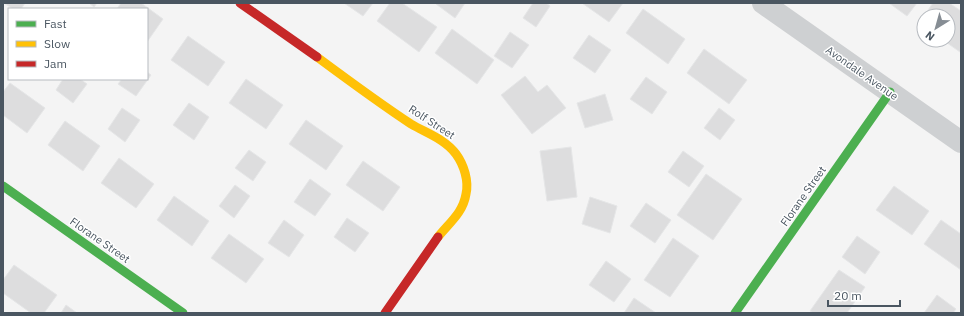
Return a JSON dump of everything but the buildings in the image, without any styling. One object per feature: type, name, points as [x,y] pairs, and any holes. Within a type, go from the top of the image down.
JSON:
[{"type":"street","name":"Rolf Street","points":[[240,3],[407,121],[447,145],[456,154],[463,168],[467,182],[467,190],[461,211],[439,236],[384,313]]},
{"type":"street","name":"Avondale Avenue","points":[[764,3],[961,142]]},
{"type":"street","name":"Florane Street","points":[[735,313],[890,92]]},
{"type":"street","name":"Florane Street","points":[[3,186],[183,313]]},
{"type":"traffic: fast","points":[[735,313],[890,92]]},
{"type":"traffic: fast","points":[[3,186],[183,313]]},
{"type":"traffic: slow","points":[[317,57],[399,116],[441,140],[456,154],[465,173],[467,184],[466,194],[459,212],[438,237]]},
{"type":"traffic: jam","points":[[240,3],[317,57]]},
{"type":"traffic: jam","points":[[385,313],[438,237]]}]
